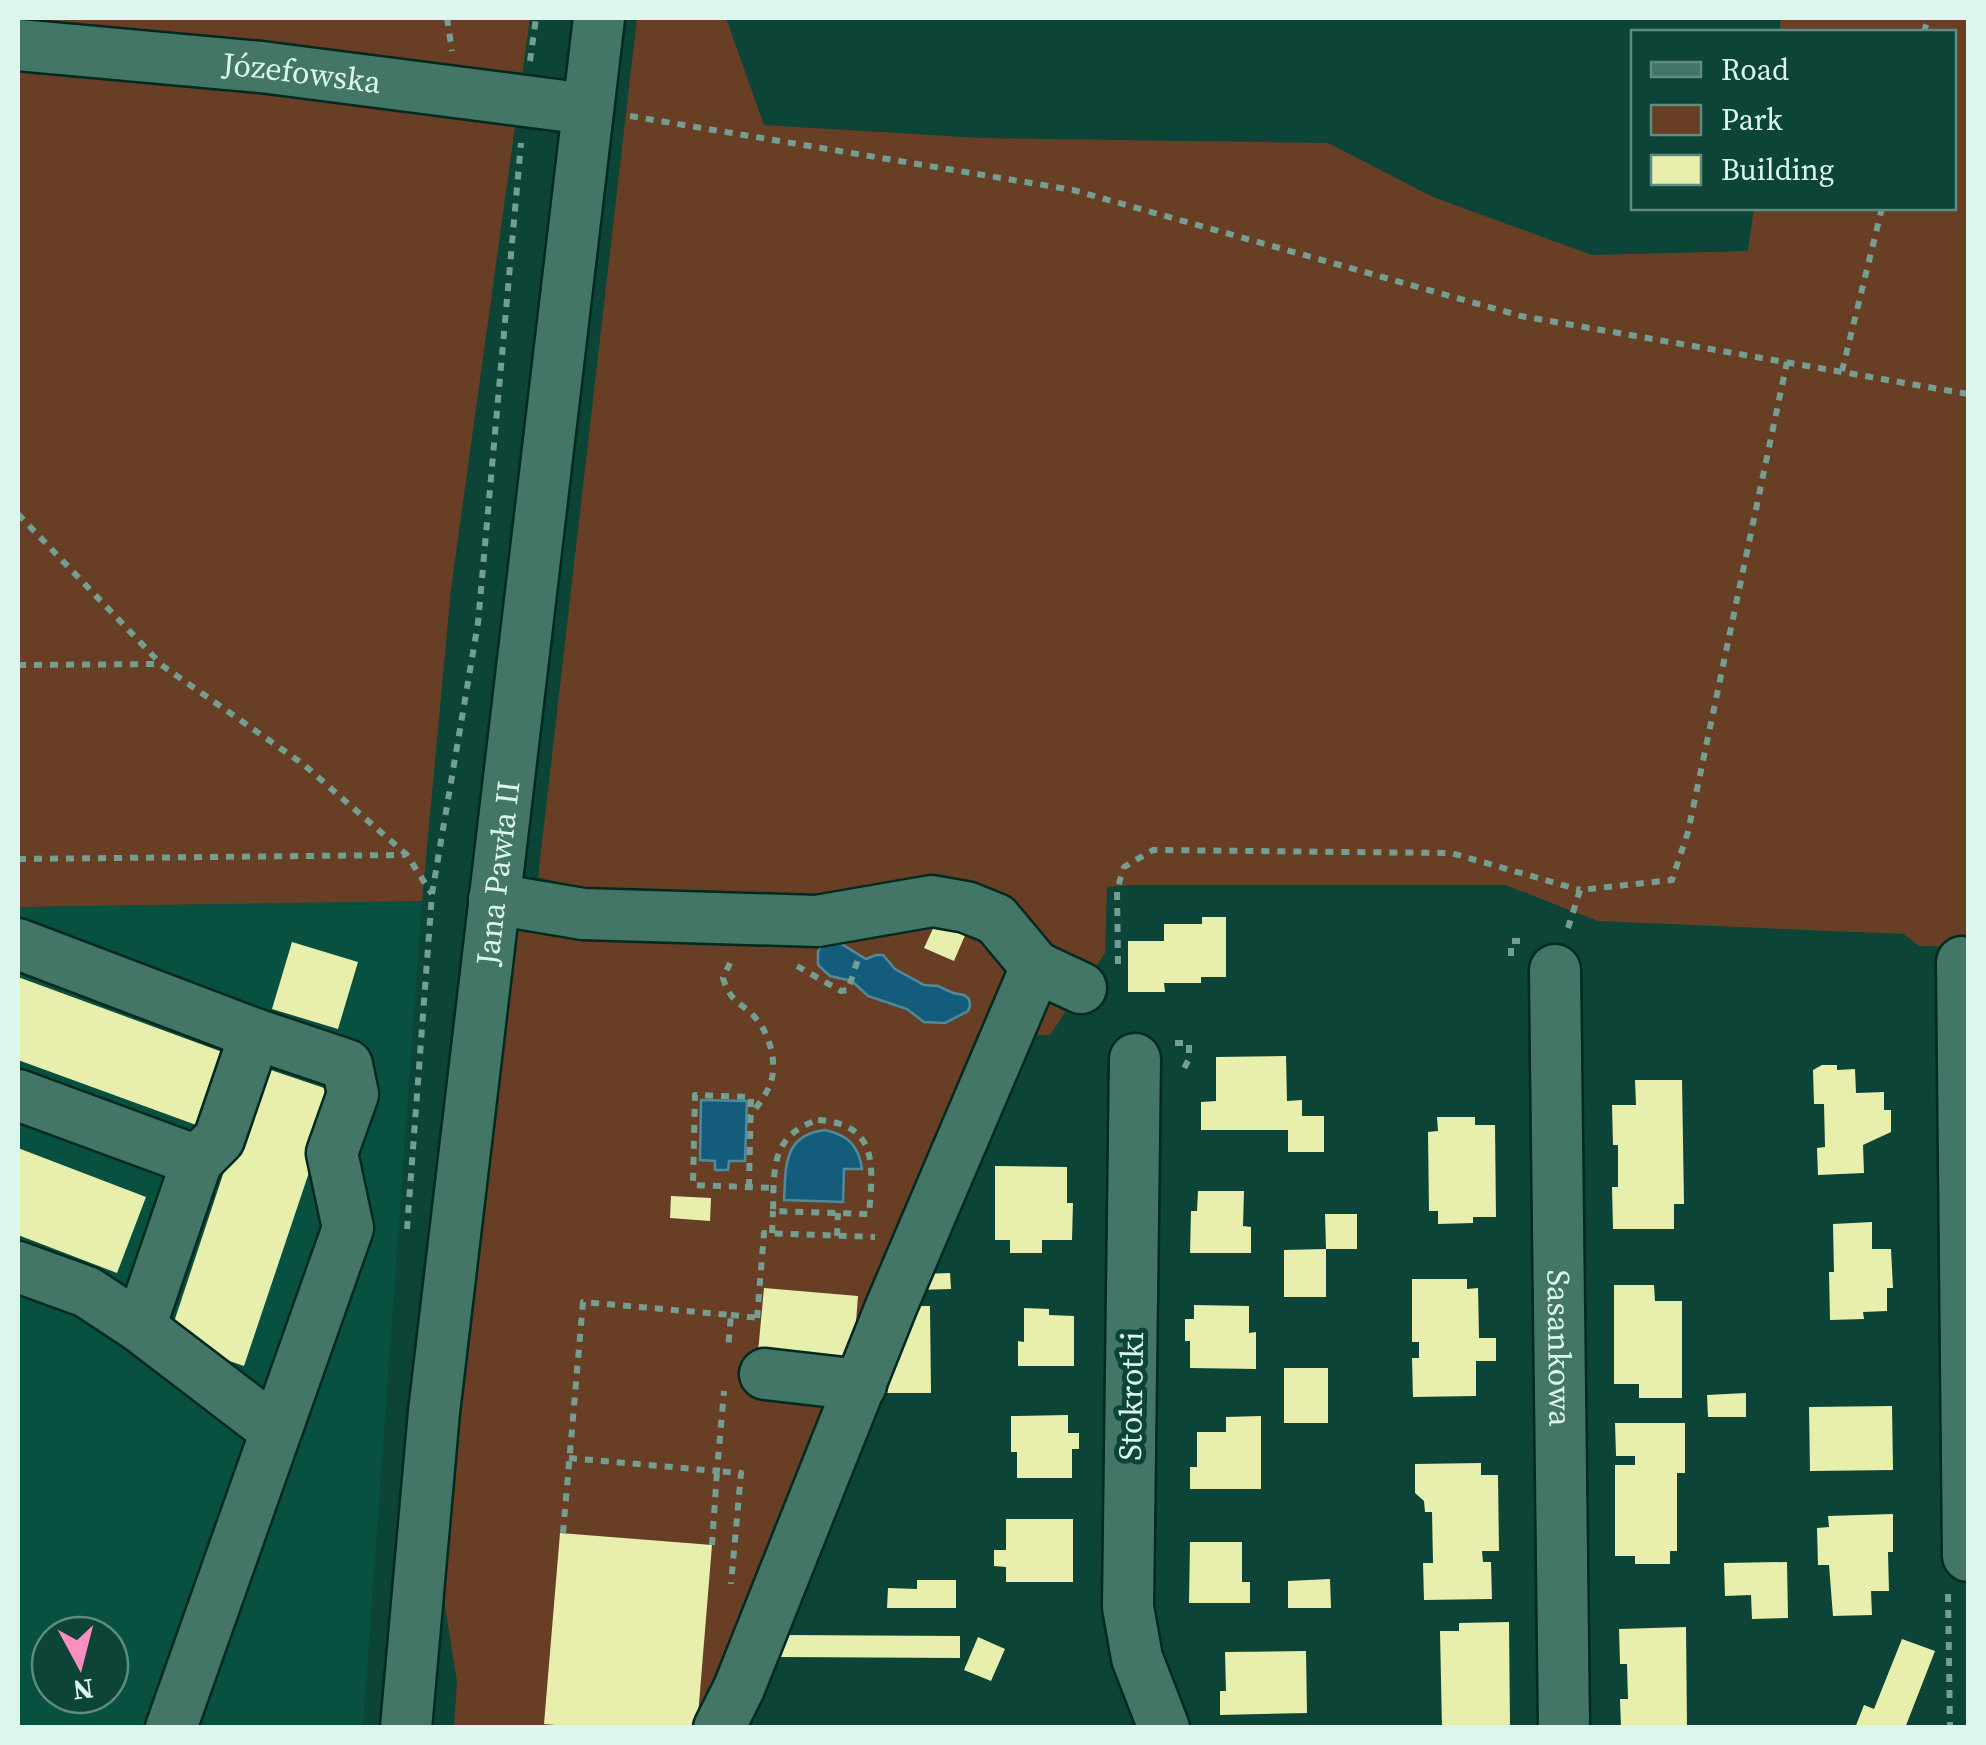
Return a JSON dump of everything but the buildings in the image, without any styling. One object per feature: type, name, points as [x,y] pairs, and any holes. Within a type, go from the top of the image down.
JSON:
[{"type":"street","name":"Jana Pawła II","points":[[406,1728],[434,1412],[599,18]]},
{"type":"street","name":"Józefowska","points":[[18,46],[261,67],[587,109]]},
{"type":"street","points":[[494,899],[583,914],[817,921],[932,901],[966,907],[996,920],[1036,967],[1099,977]]},
{"type":"street","points":[[18,944],[347,1065],[354,1094],[332,1153],[348,1228],[171,1728]]},
{"type":"street","points":[[1962,962],[1968,1556]]},
{"type":"street","points":[[719,1728],[739,1688],[860,1385],[1036,967]]},
{"type":"street","name":"Sasankowa","points":[[1555,970],[1564,1728]]},
{"type":"street","points":[[140,1327],[197,1160],[219,1138],[255,1034]]},
{"type":"street","name":"Stokrotki","points":[[1134,1059],[1128,1607],[1137,1658],[1164,1728]]},
{"type":"street","points":[[18,1095],[197,1160]]},
{"type":"street","points":[[18,1267],[87,1292],[140,1327],[276,1431]]},
{"type":"street","points":[[740,1367],[860,1385]]},
{"type":"path","points":[[406,1232],[432,894],[478,622],[524,100],[536,18]]},
{"type":"path","points":[[587,109],[1073,190],[1520,316],[1968,394]]},
{"type":"path","points":[[1842,372],[1882,210]]},
{"type":"path","points":[[1099,977],[1124,867],[1152,850],[1451,853],[1580,890],[1672,880],[1688,832],[1787,362]]},
{"type":"path","points":[[18,514],[160,664],[303,764],[407,855],[432,894]]},
{"type":"path","points":[[18,664],[160,664]]},
{"type":"path","points":[[18,859],[407,855]]},
{"type":"path","points":[[1555,970],[1580,890]]},
{"type":"path","points":[[796,965],[828,985],[848,990],[860,955]]},
{"type":"path","points":[[735,958],[726,966],[723,978],[727,993],[758,1021],[771,1047],[773,1066],[771,1082],[750,1117]]},
{"type":"path","points":[[749,1187],[751,1096],[695,1096],[693,1186],[774,1188]]},
{"type":"path","points":[[772,1233],[774,1188],[779,1149],[789,1135],[818,1120],[850,1127],[863,1139],[872,1170],[870,1214],[773,1211]]},
{"type":"path","points":[[837,1236],[838,1214]]},
{"type":"path","points":[[563,1533],[583,1302],[759,1318],[764,1232],[921,1239]]},
{"type":"path","points":[[712,1546],[717,1471],[740,1367],[731,1315]]},
{"type":"path","points":[[569,1458],[741,1473],[730,1597]]},
{"type":"shaded area","points":[[422,901],[363,1727],[18,1727],[18,907]]},
{"type":"green space","points":[[18,18],[530,18],[451,589],[422,901],[18,907]]},
{"type":"green space","points":[[637,18],[726,18],[764,125],[980,138],[1328,143],[1433,197],[1592,255],[1748,251],[1754,210],[1956,210],[1956,30],[1779,30],[1781,18],[1968,18],[1968,947],[1919,946],[1904,934],[1598,921],[1505,885],[1107,887],[1105,953],[1050,1035],[1023,1036],[733,1727],[454,1728],[457,1682],[439,1568],[509,943],[519,926],[584,889],[538,877]]},
{"type":"water","points":[[835,940],[866,959],[883,955],[895,969],[924,985],[964,995],[969,999],[968,1011],[945,1023],[924,1022],[907,1009],[868,996],[852,981],[830,976],[818,965],[818,952],[822,943]]},
{"type":"water","points":[[701,1100],[747,1101],[745,1161],[729,1161],[728,1170],[715,1170],[715,1161],[700,1160]]},
{"type":"water","points":[[825,1130],[851,1143],[862,1169],[844,1169],[843,1202],[784,1200],[787,1164],[794,1145],[811,1133]]}]
